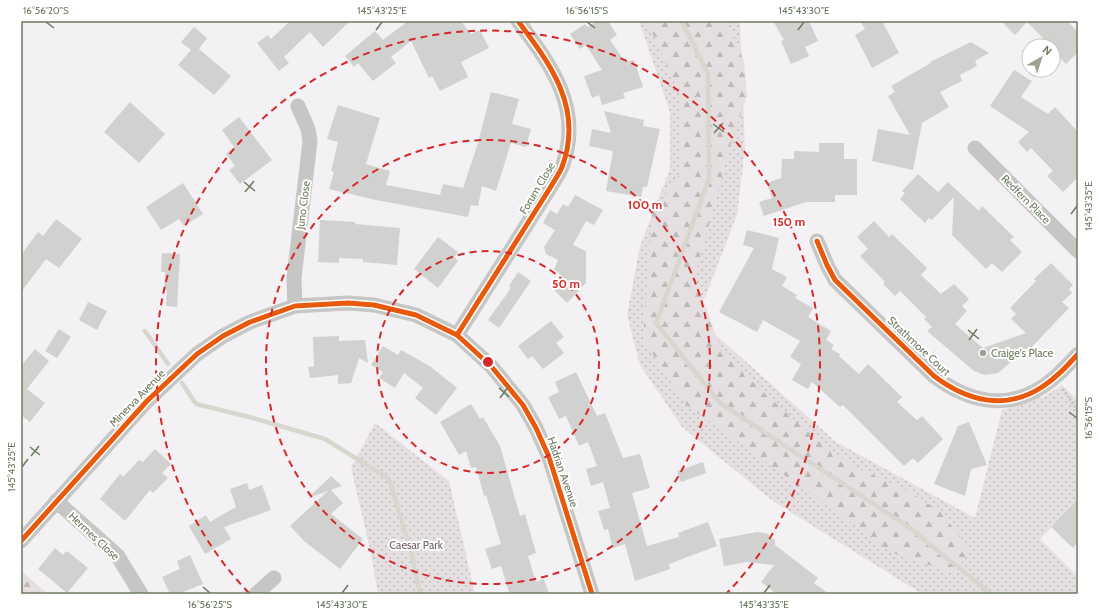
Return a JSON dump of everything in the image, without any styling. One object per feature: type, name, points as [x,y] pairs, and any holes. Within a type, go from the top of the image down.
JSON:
[{"type":"street","name":"Forum Close","points":[[457,335],[562,168],[568,145],[570,121],[565,97],[552,71],[518,21]]},
{"type":"street","name":"Juno Close","points":[[295,306],[294,278],[310,141],[308,129],[298,106]]},
{"type":"street","name":"Redfern Place","points":[[975,148],[1078,251]]},
{"type":"street","name":"Strathmore Court","points":[[817,241],[827,266],[836,280],[934,376],[952,389],[985,400],[1007,400],[1022,397],[1041,388],[1055,377],[1078,354]]},
{"type":"street","name":"Hadrian Avenue","points":[[295,306],[348,303],[374,305],[416,315],[457,335],[474,349],[508,386],[523,405],[536,428],[549,457],[592,594]]},
{"type":"street","name":"Minerva Avenue","points":[[21,541],[147,401],[197,354],[223,336],[250,322],[295,306]]},
{"type":"street","name":"Hermes Close","points":[[56,501],[117,555],[141,594]]},
{"type":"street","points":[[256,594],[274,578]]},
{"type":"path","points":[[1055,377],[1078,412]]},
{"type":"green space","points":[[639,21],[740,21],[745,149],[737,215],[697,318],[836,442],[975,518],[1002,410],[1045,396],[1062,385],[1078,401],[1078,500],[1040,539],[1078,577],[1078,594],[922,594],[773,501],[682,427],[640,365],[627,315],[640,246],[670,169],[670,112]]},
{"type":"green space","points":[[647,21],[726,21],[744,61],[747,96],[728,153],[695,277],[721,350],[762,391],[829,450],[862,470],[906,490],[940,511],[969,548],[956,574],[893,553],[685,404],[643,339],[652,214],[680,174],[681,97]]},
{"type":"green space","name":"Caesar Park","points":[[375,423],[449,481],[475,594],[378,594],[370,549],[351,468]]},
{"type":"green space","points":[[21,571],[48,594],[21,594]]},
{"type":"building","points":[[290,21],[350,21],[323,47],[310,32],[284,57],[289,63],[279,71],[257,43],[268,35],[271,39]]},
{"type":"building","points":[[408,21],[461,21],[471,34],[480,30],[489,48],[461,62],[468,77],[440,91],[432,76],[429,78],[411,41],[391,57],[396,63],[373,81],[358,63],[354,67],[345,56],[375,31],[383,40]]},
{"type":"building","points":[[597,21],[608,21],[617,35],[610,40],[625,62],[634,60],[643,87],[623,93],[625,98],[602,105],[599,95],[592,98],[584,76],[602,70],[586,45],[580,49],[570,34],[585,24],[587,27]]},
{"type":"building","points":[[773,21],[809,21],[818,41],[805,47],[809,56],[791,64],[781,41],[784,40]]},
{"type":"building","points":[[860,21],[882,21],[899,53],[872,68],[855,35],[865,29]]},
{"type":"building","points":[[1001,21],[1067,21],[1078,32],[1078,52],[1066,64],[1061,59],[1061,38],[1043,38],[1027,22],[1015,35]]},
{"type":"building","points":[[194,27],[207,38],[199,49],[231,76],[214,95],[178,65],[191,50],[181,42]]},
{"type":"building","points":[[971,42],[989,53],[975,61],[977,66],[960,75],[962,81],[940,92],[949,107],[922,123],[913,170],[872,161],[878,129],[910,135],[888,96],[895,92],[891,86],[931,63],[930,62]]},
{"type":"building","points":[[1014,70],[1021,74],[1021,78],[1027,78],[1032,81],[1021,97],[1048,114],[1055,107],[1078,132],[1078,177],[1063,192],[1047,176],[1053,171],[1031,148],[1027,152],[1018,142],[1029,132],[990,106]]},
{"type":"building","points":[[491,92],[519,99],[512,124],[531,129],[526,147],[511,143],[496,191],[482,186],[478,206],[471,205],[468,217],[376,200],[329,189],[334,172],[331,171],[338,142],[327,139],[338,105],[380,118],[366,164],[390,171],[386,185],[440,195],[443,184],[463,188],[478,143]]},
{"type":"building","points":[[130,102],[165,134],[139,163],[104,132]]},
{"type":"building","points":[[604,111],[644,120],[643,126],[660,129],[647,187],[643,187],[641,197],[606,191],[613,151],[589,146],[592,129],[611,133]]},
{"type":"building","points":[[239,117],[272,160],[240,184],[229,170],[235,166],[226,154],[234,147],[222,130]]},
{"type":"building","points":[[819,143],[844,143],[844,159],[857,159],[857,195],[835,195],[835,202],[806,202],[764,216],[759,202],[772,198],[767,183],[781,178],[782,159],[794,159],[794,151],[819,152]]},
{"type":"building","points":[[918,174],[938,192],[948,182],[979,211],[982,206],[1014,237],[1010,240],[1022,252],[1002,272],[992,263],[986,269],[952,235],[954,197],[932,220],[929,218],[925,223],[900,199],[905,193],[902,191]]},
{"type":"building","points":[[183,183],[203,214],[184,226],[179,219],[161,230],[146,207]]},
{"type":"building","points":[[575,195],[603,210],[594,225],[586,221],[573,245],[586,251],[586,283],[567,303],[553,289],[563,277],[554,269],[558,260],[546,254],[544,247],[555,230],[543,223],[550,210],[557,214],[563,204],[568,207]]},
{"type":"building","points":[[56,219],[82,239],[59,268],[46,259],[21,292],[21,255],[38,232],[43,236]]},
{"type":"building","points":[[320,220],[355,222],[355,224],[400,228],[397,265],[363,262],[363,259],[339,258],[339,263],[318,262]]},
{"type":"building","points":[[874,221],[889,237],[892,234],[927,268],[921,275],[941,294],[954,284],[969,299],[962,306],[967,311],[955,324],[983,348],[1026,333],[1011,319],[1016,314],[1010,308],[1036,281],[1034,279],[1051,263],[1073,285],[1069,289],[1072,293],[1062,302],[1069,308],[1029,350],[1028,348],[998,373],[985,375],[974,371],[927,331],[932,327],[924,319],[926,317],[900,291],[895,296],[883,284],[885,282],[860,256],[868,249],[857,237]]},
{"type":"building","points":[[747,230],[779,238],[772,269],[787,277],[782,286],[797,295],[795,298],[813,308],[808,317],[831,331],[826,340],[834,345],[831,349],[840,354],[839,356],[859,374],[868,364],[902,397],[897,402],[917,420],[922,416],[943,439],[918,463],[913,458],[904,466],[843,405],[840,407],[812,382],[808,389],[792,380],[801,364],[790,357],[800,341],[763,320],[757,332],[719,312],[754,248],[743,245]]},
{"type":"building","points":[[438,237],[458,252],[454,257],[458,261],[438,288],[414,269]]},
{"type":"building","points":[[162,253],[180,254],[177,307],[166,306],[167,290],[164,290],[165,272],[161,272]]},
{"type":"building","points":[[518,272],[531,281],[499,328],[488,320],[511,288],[509,286]]},
{"type":"building","points":[[88,302],[107,311],[97,330],[79,320]]},
{"type":"building","points":[[551,321],[564,337],[556,343],[564,353],[543,369],[532,356],[528,359],[518,346]]},
{"type":"building","points":[[59,329],[71,337],[57,358],[45,351]]},
{"type":"building","points":[[339,336],[339,341],[365,340],[368,363],[359,358],[351,383],[338,384],[338,375],[310,378],[308,367],[314,366],[313,337]]},
{"type":"building","points":[[383,346],[398,355],[401,350],[431,367],[457,388],[436,415],[415,398],[423,388],[404,373],[395,388],[379,378],[383,372],[371,365]]},
{"type":"building","points":[[35,349],[49,361],[27,389],[45,403],[30,422],[21,415],[21,366]]},
{"type":"building","points":[[576,372],[597,416],[605,413],[623,458],[640,454],[650,488],[632,493],[647,546],[679,537],[678,533],[708,522],[717,546],[669,564],[670,569],[635,581],[625,544],[613,548],[608,529],[604,530],[598,511],[610,508],[603,482],[591,486],[586,469],[597,466],[588,442],[579,446],[566,416],[559,419],[548,397],[559,392],[555,382]]},
{"type":"building","points":[[471,404],[480,419],[483,417],[500,446],[520,516],[525,514],[536,553],[528,556],[536,582],[544,579],[549,594],[508,594],[509,592],[501,566],[492,569],[485,549],[501,544],[486,495],[484,496],[476,467],[471,468],[466,451],[459,455],[440,422]]},
{"type":"building","points":[[969,422],[987,465],[971,469],[965,496],[934,484],[958,426]]},
{"type":"building","points":[[155,449],[171,464],[162,473],[168,478],[153,493],[150,490],[125,521],[100,499],[120,474],[123,477],[139,460],[143,462]]},
{"type":"building","points":[[703,462],[706,473],[681,482],[677,471]]},
{"type":"building","points":[[331,476],[342,486],[331,490],[343,503],[331,514],[363,539],[340,569],[304,541],[290,526],[328,491],[308,498]]},
{"type":"building","points":[[247,483],[249,490],[262,485],[271,510],[224,527],[231,539],[205,554],[189,526],[206,515],[210,522],[236,507],[230,489]]},
{"type":"building","points":[[1078,499],[1078,542],[1073,548],[1051,527]]},
{"type":"building","points":[[757,532],[769,534],[769,538],[775,539],[775,545],[818,578],[814,583],[829,594],[777,594],[761,582],[774,565],[747,562],[724,566],[719,539]]},
{"type":"building","points":[[55,548],[63,555],[67,551],[88,568],[67,593],[38,569]]},
{"type":"building","points":[[190,555],[203,584],[178,594],[170,594],[162,577],[180,569],[177,561]]},
{"type":"waterway","points":[[682,21],[708,74],[709,179],[656,323],[720,403],[910,528],[991,594]]},
{"type":"waterway","points":[[145,331],[168,364]]},
{"type":"waterway","points":[[182,383],[196,404],[253,418],[325,439],[389,479],[412,555],[420,594]]},
{"type":"cycle path","points":[[457,335],[558,175],[568,146],[569,126],[561,89],[542,54],[518,21]]},
{"type":"cycle path","points":[[817,241],[835,280],[934,376],[960,392],[986,400],[1000,401],[1014,399],[1042,387],[1061,372],[1078,354]]},
{"type":"cycle path","points":[[21,541],[147,401],[197,354],[223,336],[250,322],[295,306],[348,303],[374,305],[416,315],[457,335],[491,366],[523,405],[536,428],[549,457],[592,594]]},
{"type":"place","name":"Craige's Place","points":[[983,353]]}]
